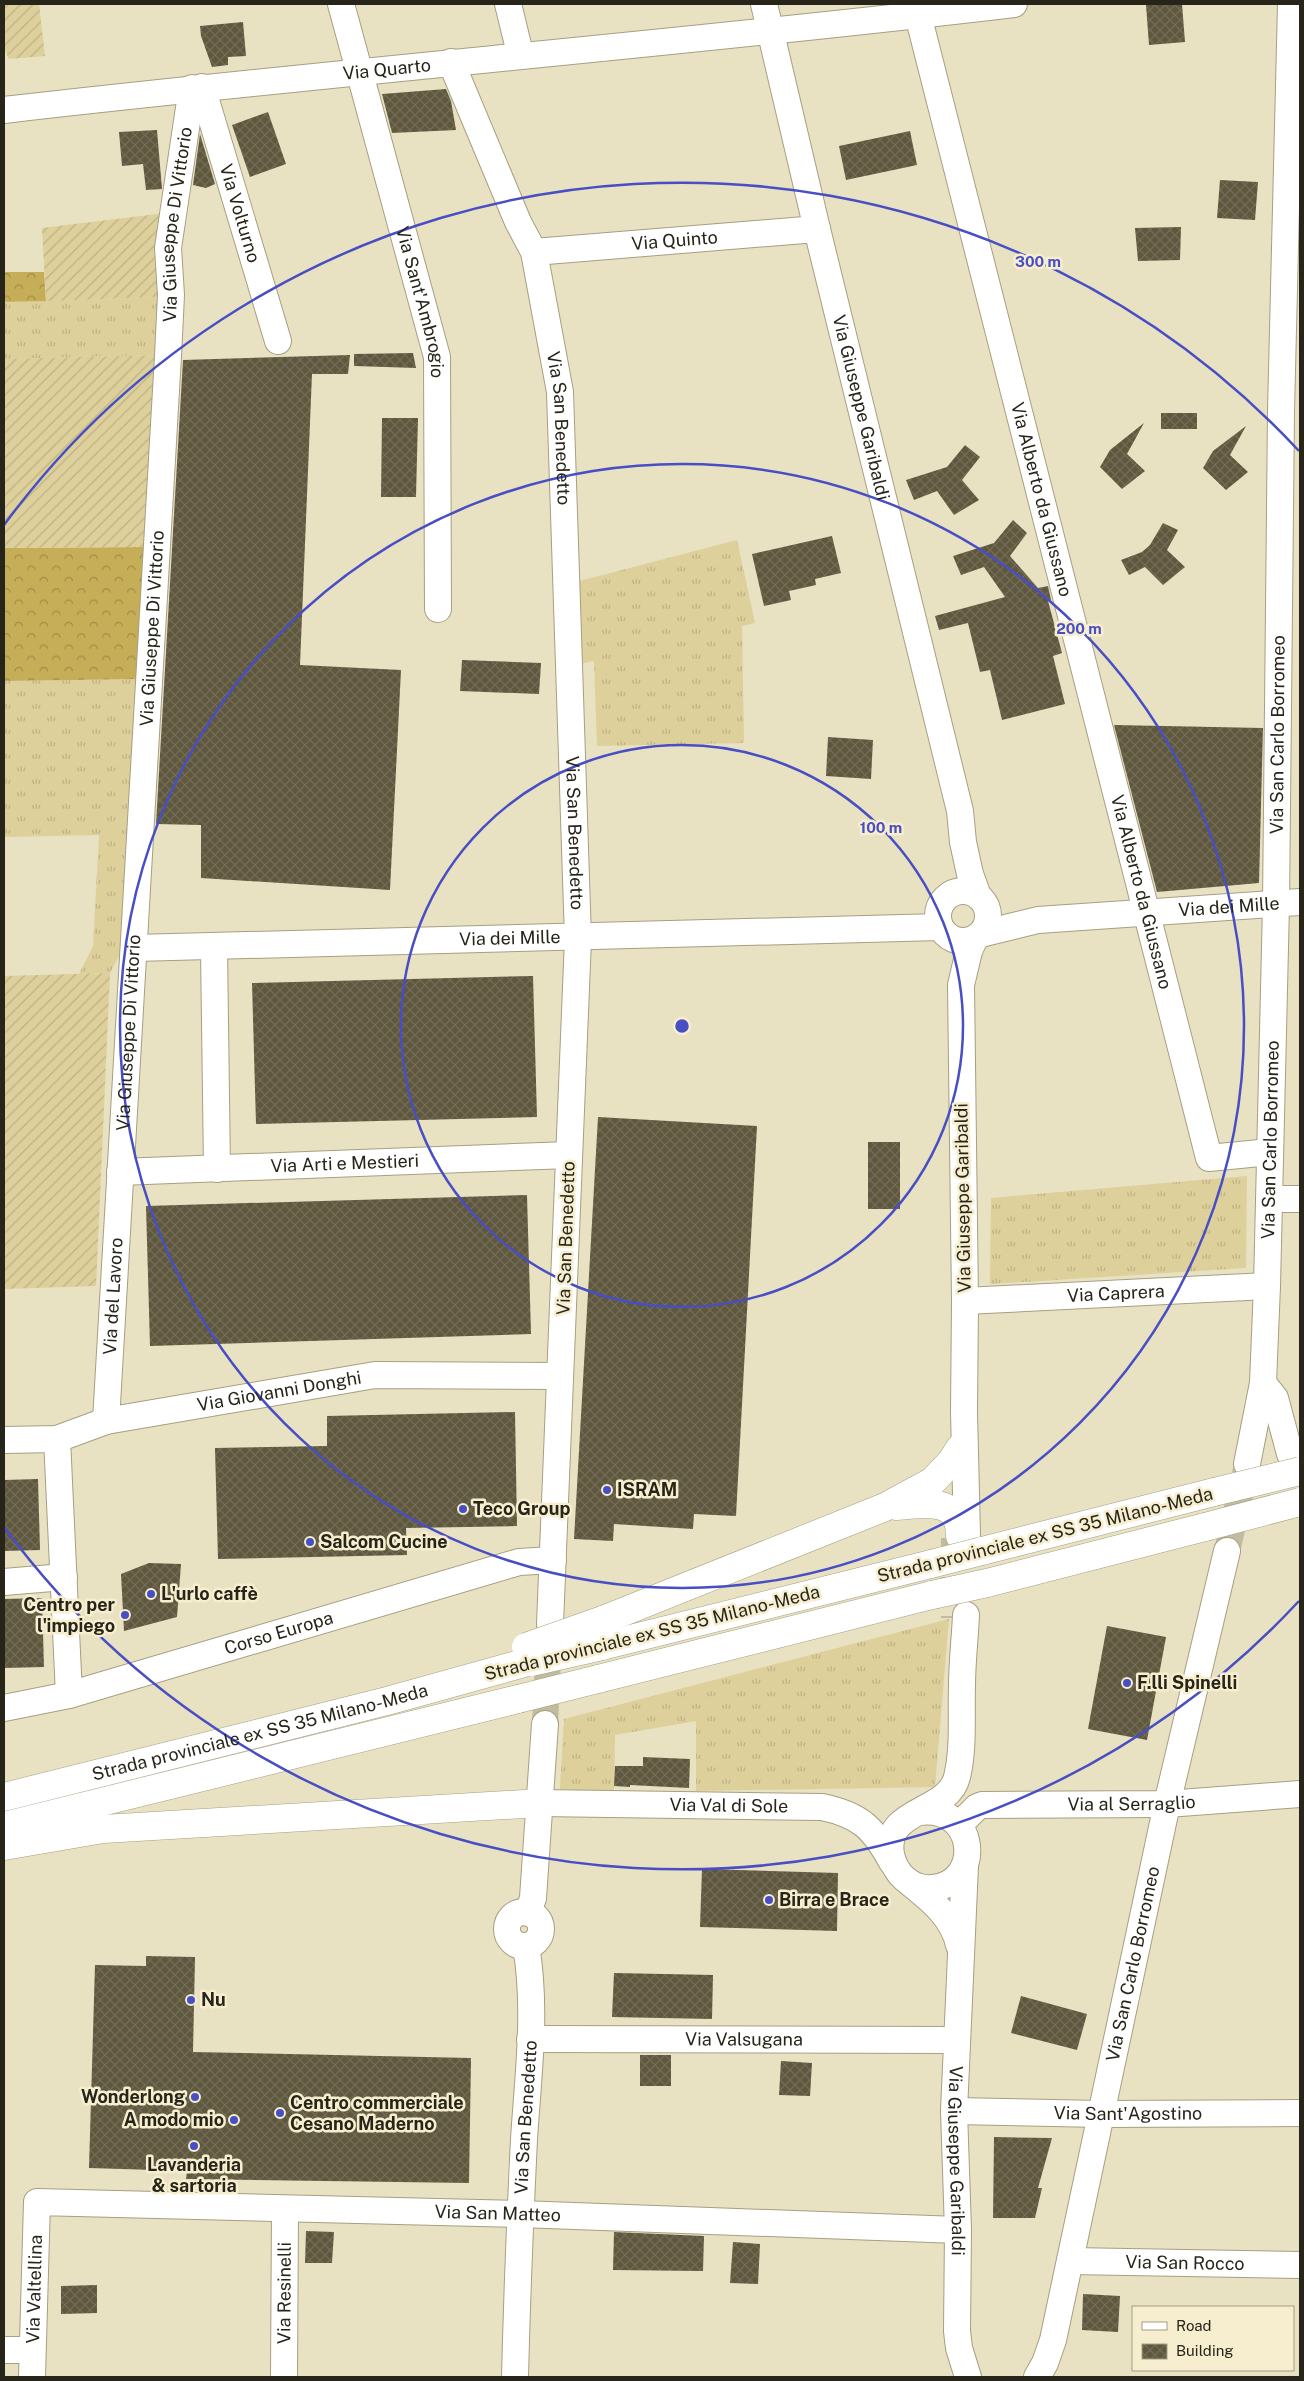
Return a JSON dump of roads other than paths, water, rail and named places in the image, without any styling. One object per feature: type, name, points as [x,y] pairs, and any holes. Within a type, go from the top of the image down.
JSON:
[{"type":"highway","points":[[603,1633],[885,1507],[933,1481],[951,1462],[960,1448]]},
{"type":"highway","name":"Strada provinciale ex SS 35 Milano-Meda","points":[[4,1797],[387,1701],[525,1655],[603,1633],[931,1564],[963,1534],[1214,1492],[1295,1462]]},
{"type":"highway","name":"Strada provinciale ex SS 35 Milano-Meda","points":[[4,1826],[932,1596],[1300,1502]]},
{"type":"highway","points":[[885,1507],[928,1504],[943,1506],[963,1534]]},
{"type":"highway","points":[[4,1846],[103,1829],[540,1803]]},
{"type":"street","name":"Via Sant'Ambrogio","points":[[341,4],[437,357],[438,609]]},
{"type":"street","points":[[508,4],[519,49]]},
{"type":"street","name":"Via Giuseppe Garibaldi","points":[[764,4],[817,229],[960,811],[965,850],[982,902]]},
{"type":"street","name":"Via Quarto","points":[[4,110],[451,62],[771,32],[1014,4]]},
{"type":"street","name":"Via San Carlo Borromeo","points":[[1247,1464],[1263,1383],[1270,1152],[1288,904],[1281,411],[1291,4]]},
{"type":"street","name":"Via Alberto da Giussano","points":[[918,15],[1209,1158],[1270,1152]]},
{"type":"street","name":"Via San Benedetto","points":[[451,62],[518,222],[534,252],[560,392],[578,938],[550,1624]]},
{"type":"street","name":"Via Volturno","points":[[197,88],[278,341]]},
{"type":"street","name":"Via Giuseppe Di Vittorio","points":[[120,1172],[135,948],[171,295],[168,248],[197,88]]},
{"type":"street","name":"Via Quinto","points":[[534,252],[817,229]]},
{"type":"street","name":"Via Giuseppe Garibaldi","points":[[960,811],[955,856],[943,916],[961,985],[965,1301],[963,1534]]},
{"type":"street","points":[[962,891],[982,902],[987,921],[978,936],[959,941],[943,916],[962,891]]},
{"type":"street","name":"Via dei Mille","points":[[982,902],[1038,920]]},
{"type":"street","name":"Via dei Mille","points":[[978,936],[1038,920],[1288,904]]},
{"type":"street","name":"Via dei Mille","points":[[135,948],[214,948],[884,929],[943,916]]},
{"type":"street","name":"Via Giuseppe Garibaldi","points":[[961,985],[969,951],[978,936]]},
{"type":"street","points":[[214,948],[217,1169]]},
{"type":"street","name":"Via Arti e Mestieri","points":[[120,1172],[569,1155]]},
{"type":"street","name":"Via del Lavoro","points":[[106,1421],[120,1172]]},
{"type":"street","points":[[1269,1199],[1300,1198]]},
{"type":"street","name":"Via Caprera","points":[[965,1301],[1267,1286]]},
{"type":"street","name":"Via Giovanni Donghi","points":[[4,1440],[57,1439],[106,1421],[375,1375],[560,1376]]},
{"type":"street","points":[[1263,1383],[1275,1398],[1295,1462]]},
{"type":"street","name":"Via Giuseppe Garibaldi","points":[[963,1534],[960,1448],[964,1412]]},
{"type":"street","points":[[57,1439],[69,1695]]},
{"type":"street","name":"Via San Carlo Borromeo","points":[[1037,2377],[1050,2352],[1167,1804],[1226,1550]]},
{"type":"street","name":"Corso Europa","points":[[4,1708],[69,1695],[519,1562],[553,1560]]},
{"type":"street","points":[[4,1582],[64,1577]]},
{"type":"street","points":[[960,1616],[962,1685],[960,1764],[952,1790],[936,1803],[907,1817],[898,1826],[892,1837],[890,1850],[892,1862],[899,1874],[943,1912],[952,1927],[960,1956]]},
{"type":"street","name":"Via San Benedetto","points":[[515,2377],[520,2214],[530,2038],[530,1968],[526,1946],[520,1946],[510,1940],[507,1928],[508,1922],[517,1914],[528,1913],[533,1898],[545,1724]]},
{"type":"street","points":[[909,1882],[921,1887],[934,1888],[947,1884],[957,1876],[964,1866],[968,1853],[966,1780],[961,1744]]},
{"type":"street","name":"Via al Serraglio","points":[[967,1829],[977,1807],[982,1805],[1167,1804],[1300,1794]]},
{"type":"street","name":"Via Val di Sole","points":[[540,1803],[822,1807],[841,1811],[858,1818],[873,1831],[892,1862]]},
{"type":"street","points":[[918,1812],[931,1810],[943,1813],[954,1819],[962,1828],[967,1829]]},
{"type":"street","name":"Via Giuseppe Garibaldi","points":[[964,1866],[954,2111],[958,2230],[957,2331],[969,2373]]},
{"type":"street","name":"Via Valsugana","points":[[530,2038],[957,2040]]},
{"type":"street","name":"Via Sant'Agostino","points":[[954,2111],[1101,2114],[1300,2113]]},
{"type":"street","name":"Via San Matteo","points":[[37,2202],[285,2210],[520,2214],[958,2230]]},
{"type":"street","name":"Via Valtellina","points":[[32,2377],[37,2202]]},
{"type":"street","name":"Via Resinelli","points":[[284,2377],[285,2210]]},
{"type":"street","name":"Via San Rocco","points":[[1070,2261],[1300,2265]]},
{"type":"street","points":[[4,2350],[32,2350]]},
{"type":"tunnel","points":[[1227,1551],[1247,1465]]},
{"type":"tunnel","points":[[954,1538],[954,1618]]},
{"type":"tunnel","points":[[545,1724],[549,1637]]},
{"type":"place","name":"ISRAM","points":[[607,1490]]},
{"type":"place","name":"Teco Group","points":[[463,1509]]},
{"type":"place","name":"Salcom Cucine","points":[[310,1542]]},
{"type":"place","name":"L'urlo caffè","points":[[151,1594]]},
{"type":"place","name":"Centro per l'impiego","points":[[125,1615]]},
{"type":"place","name":"F.lli Spinelli","points":[[1127,1683]]},
{"type":"place","name":"Birra e Brace","points":[[769,1900]]},
{"type":"place","name":"Nu","points":[[191,2000]]},
{"type":"place","name":"Wonderlong","points":[[195,2097]]},
{"type":"place","name":"Centro commerciale Cesano Maderno","points":[[280,2113]]},
{"type":"place","name":"A modo mio","points":[[234,2120]]},
{"type":"place","name":"Lavanderia & sartoria","points":[[194,2146]]}]
